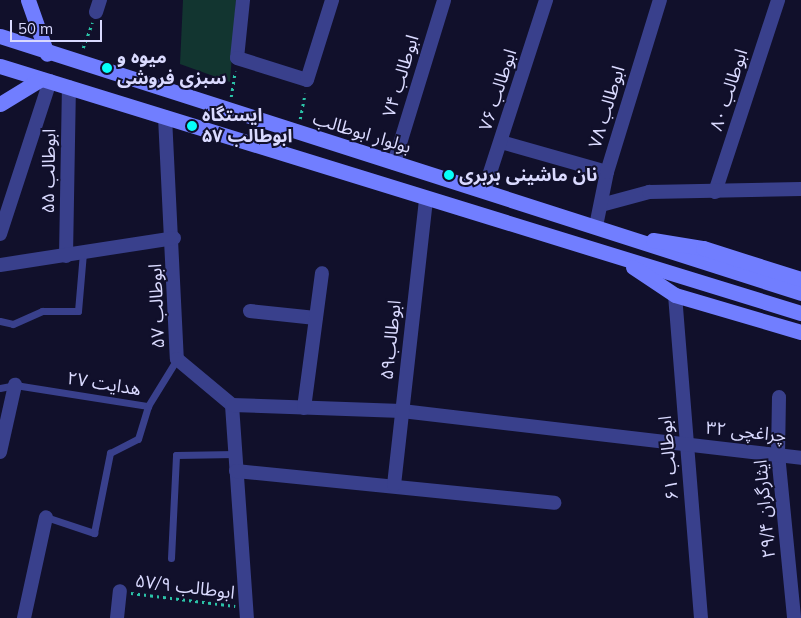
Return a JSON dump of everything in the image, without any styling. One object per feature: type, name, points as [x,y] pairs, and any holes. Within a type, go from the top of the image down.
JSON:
[{"type":"main road","points":[[28,0],[47,54]]},
{"type":"main road","name":"بولوار ابوطالب","points":[[0,36],[78,64],[627,235]]},
{"type":"main road","points":[[0,66],[426,199],[801,313]]},
{"type":"main road","points":[[0,104],[45,80]]},
{"type":"main road","points":[[231,138],[222,124],[227,119],[261,127],[269,124]]},
{"type":"main road","points":[[627,235],[703,248],[801,279]]},
{"type":"main road","points":[[627,235],[678,256],[801,293]]},
{"type":"main road","points":[[621,259],[675,295],[801,332]]},
{"type":"street","points":[[243,0],[237,58],[307,80],[332,0]]},
{"type":"street","name":"ابوطالب ۷۴","points":[[394,163],[444,0]]},
{"type":"street","name":"ابوطالب ۷۶","points":[[484,191],[546,0]]},
{"type":"street","name":"ابوطالب ۷۸","points":[[596,226],[607,172],[660,0]]},
{"type":"street","name":"ابوطالب ۸۰","points":[[715,192],[778,0]]},
{"type":"street","points":[[0,234],[45,80]]},
{"type":"street","name":"ابوطالب ۵۵","points":[[66,256],[69,87]]},
{"type":"street","name":"ابوطالب ۵۷","points":[[165,117],[174,238],[177,359],[232,405]]},
{"type":"street","points":[[501,142],[607,172]]},
{"type":"street","points":[[601,205],[649,192],[801,189]]},
{"type":"street","name":"ابوطالب۵۹","points":[[394,485],[426,199]]},
{"type":"street","points":[[0,265],[174,238]]},
{"type":"street","points":[[304,408],[322,274]]},
{"type":"street","name":"ابوطالب ۶۱","points":[[675,295],[701,618]]},
{"type":"street","points":[[250,311],[316,318]]},
{"type":"street","points":[[0,452],[15,385]]},
{"type":"street","name":"ایثارگران ۲۹/۴","points":[[779,397],[778,454],[794,618]]},
{"type":"street","points":[[232,405],[247,612]]},
{"type":"street","name":"چراغچی ۳۲","points":[[232,405],[402,412],[801,458]]},
{"type":"street","points":[[236,471],[394,485],[554,503]]},
{"type":"street","points":[[24,618],[46,517]]},
{"type":"street","points":[[117,618],[120,591]]},
{"type":"lane","points":[[0,321],[13,324],[42,311],[78,311],[83,253]]},
{"type":"lane","name":"هدایت ۲۷","points":[[0,388],[15,385],[148,406],[177,359]]},
{"type":"lane","points":[[46,517],[94,533],[110,453],[138,439],[148,406]]},
{"type":"lane","points":[[171,558],[176,455],[235,454]]},
{"type":"path","points":[[78,64],[98,6]]},
{"type":"path","points":[[228,111],[237,58]]},
{"type":"path","points":[[298,133],[307,80]]},
{"type":"path","name":"ابوطالب ۵۷/۹","points":[[120,591],[247,612]]},
{"type":"green space","points":[[183,0],[236,0],[230,82],[180,64]]},
{"type":"place","name":"میوه و سبزی فروشی","points":[[107,68]]},
{"type":"place","name":"ایستگاه ابوطالب ۵۷","points":[[192,126]]},
{"type":"place","name":"نان ماشینی بربری","points":[[449,175]]}]
